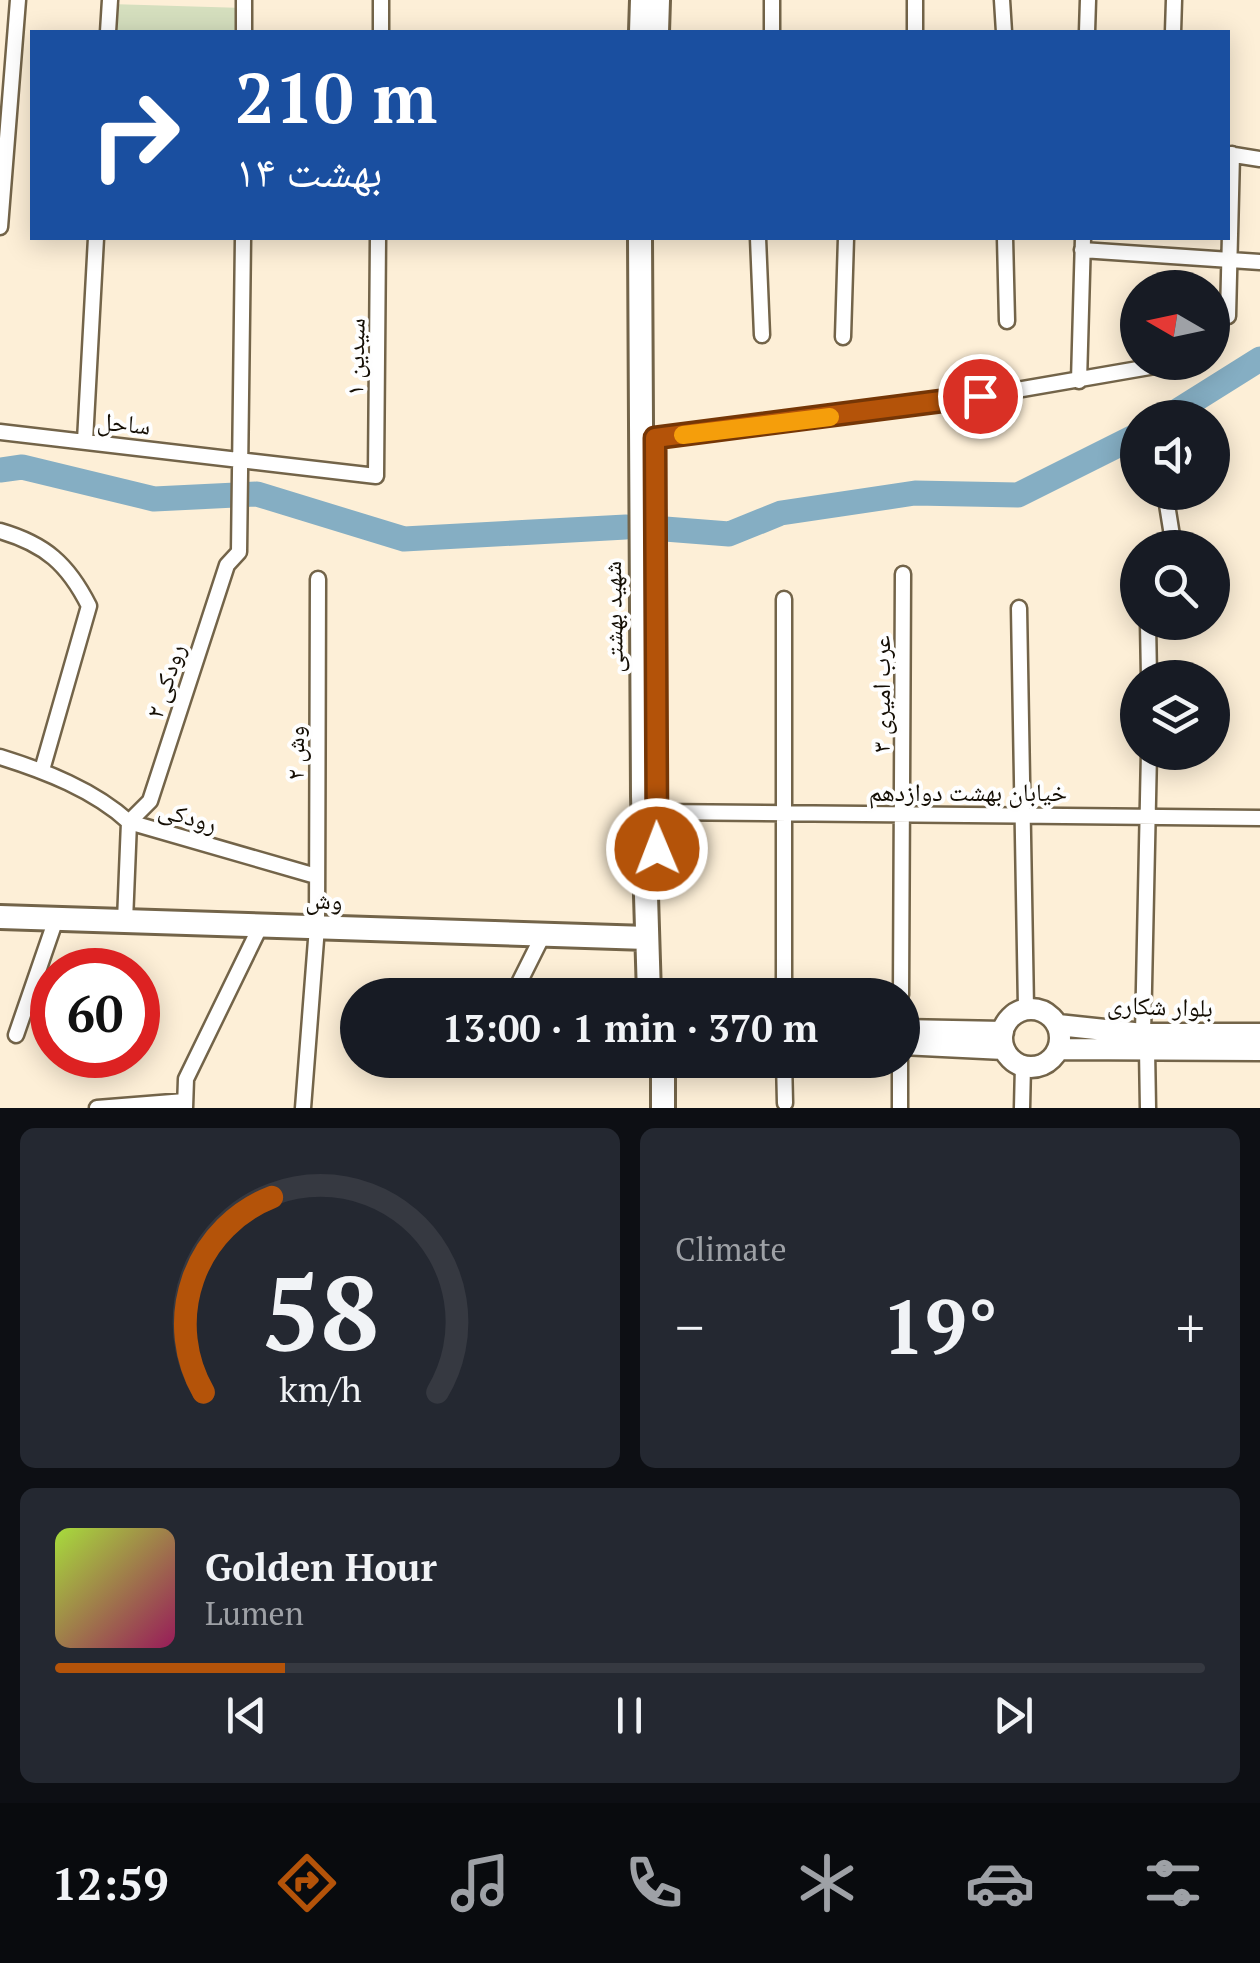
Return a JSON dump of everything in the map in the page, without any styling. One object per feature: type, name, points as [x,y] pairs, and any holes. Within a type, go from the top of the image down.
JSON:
[{"type":"main road","points":[[641,0],[641,30]]},
{"type":"main road","points":[[657,30],[658,0]]},
{"type":"main road","name":"شهید بهشتی","points":[[640,240],[648,978]]},
{"type":"main road","name":"شهید بهشتی","points":[[655,240],[656,812],[661,978]]},
{"type":"main road","name":"وش","points":[[0,917],[647,938]]},
{"type":"main road","points":[[920,1032],[1003,1040],[1023,1066],[1044,1064],[1058,1049],[1058,1025],[1042,1010],[1026,1008],[1010,1017],[1003,1040]]},
{"type":"main road","name":"بلوار شکاری","points":[[1058,1025],[1145,1041],[1260,1050]]},
{"type":"main road","name":"بلوار شکاری","points":[[1058,1049],[1260,1034]]},
{"type":"main road","points":[[920,1043],[1003,1040]]},
{"type":"main road","points":[[650,1078],[650,1108]]},
{"type":"main road","points":[[663,1078],[663,1108]]},
{"type":"street","points":[[0,227],[18,0]]},
{"type":"street","points":[[108,30],[110,0]]},
{"type":"street","points":[[244,0],[244,30]]},
{"type":"street","points":[[381,0],[381,30]]},
{"type":"street","points":[[772,0],[772,30]]},
{"type":"street","points":[[914,30],[915,0]]},
{"type":"street","points":[[1002,0],[1004,30]]},
{"type":"street","points":[[1087,30],[1088,0]]},
{"type":"street","points":[[1173,30],[1174,0]]},
{"type":"street","points":[[1230,154],[1260,159]]},
{"type":"street","points":[[84,441],[96,240]]},
{"type":"street","points":[[242,459],[243,240]]},
{"type":"street","name":"سیدین ۱","points":[[376,476],[378,240]]},
{"type":"street","points":[[758,240],[762,335]]},
{"type":"street","points":[[843,337],[846,240]]},
{"type":"street","points":[[1004,240],[1007,321]]},
{"type":"street","points":[[1228,240],[1228,270]]},
{"type":"street","points":[[1079,380],[1082,244],[1260,262]]},
{"type":"street","points":[[655,438],[1120,373]]},
{"type":"street","name":"ساحل","points":[[0,432],[376,476]]},
{"type":"street","name":"رودکی ۲","points":[[129,822],[150,801],[226,565],[239,552],[242,459]]},
{"type":"street","points":[[0,532],[52,553],[73,574],[88,606],[42,770]]},
{"type":"street","name":"۳ عرب امیری","points":[[901,978],[903,574]]},
{"type":"street","name":"وش ۲","points":[[303,1108],[318,927],[318,579]]},
{"type":"street","points":[[784,599],[784,978]]},
{"type":"street","points":[[1019,608],[1026,1008]]},
{"type":"street","name":"رودکی","points":[[0,757],[42,770],[114,808],[129,822],[316,876]]},
{"type":"street","points":[[1148,1108],[1145,1041],[1149,770]]},
{"type":"street","name":"خیابان بهشت دوازدهم","points":[[656,812],[1260,818]]},
{"type":"street","points":[[125,921],[129,822]]},
{"type":"street","points":[[16,1035],[56,919]]},
{"type":"street","points":[[97,1108],[186,1105],[186,1079],[261,926]]},
{"type":"street","points":[[522,978],[543,935]]},
{"type":"street","points":[[1022,1108],[1023,1066]]},
{"type":"street","points":[[784,1078],[785,1103]]},
{"type":"street","points":[[900,1078],[900,1108]]},
{"type":"green space","points":[[110,4],[244,8],[244,30],[108,30]]},
{"type":"waterway","points":[[1195,400],[1260,359]]},
{"type":"waterway","points":[[665,529],[729,534],[781,513],[915,493],[1018,495],[1120,444]]},
{"type":"waterway","points":[[0,470],[22,467],[154,499],[257,494],[404,539],[626,527]]},
{"type":"slow traffic","points":[[683,435],[830,417]]},
{"type":"route","points":[[657,849],[655,438],[980,396]]}]
